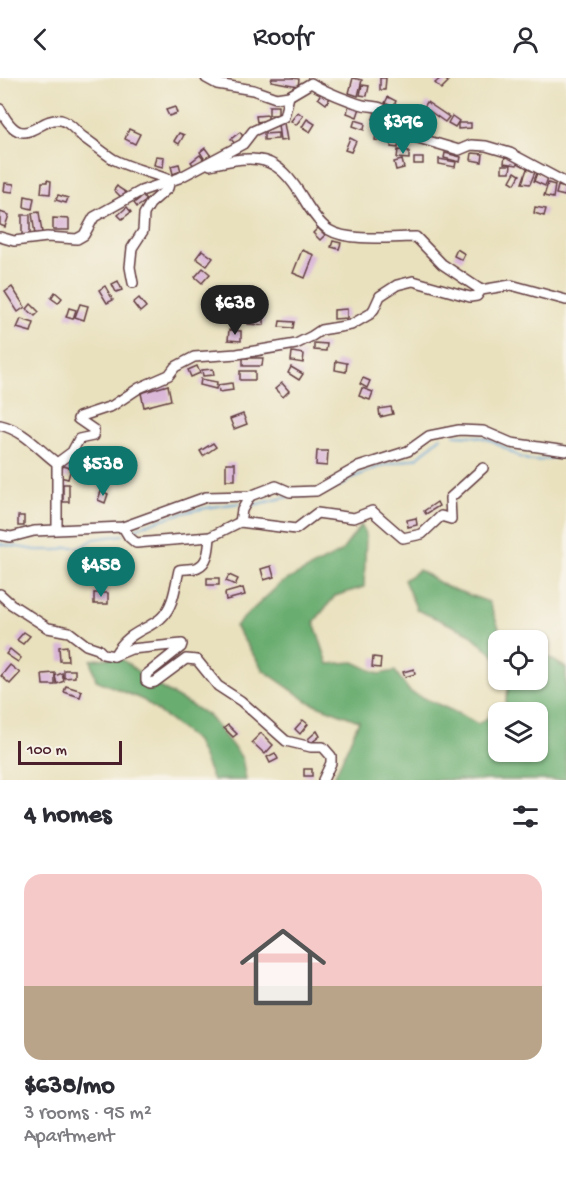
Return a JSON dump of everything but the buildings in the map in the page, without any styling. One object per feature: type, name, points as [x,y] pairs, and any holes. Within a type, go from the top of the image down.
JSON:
[{"type":"street","points":[[206,78],[217,84],[253,90],[276,98],[289,96],[311,83],[327,93],[341,96],[358,104],[383,107],[394,119],[394,131],[459,150],[471,145],[486,146],[510,153],[566,183]]},
{"type":"street","points":[[0,237],[14,241],[47,237],[77,239],[84,235],[94,217],[141,191],[179,178],[243,144],[253,131],[284,117],[289,96]]},
{"type":"street","points":[[0,109],[6,121],[16,130],[32,131],[54,120],[66,122],[78,134],[115,160],[170,180]]},
{"type":"street","points":[[197,168],[237,158],[259,159],[277,166],[292,180],[309,208],[329,230],[349,237],[416,237],[442,264],[481,290],[511,285],[566,300]]},
{"type":"street","points":[[133,284],[130,267],[132,248],[143,231],[144,214],[150,204],[168,188],[170,180]]},
{"type":"street","points":[[57,463],[72,452],[79,439],[93,436],[94,430],[80,422],[79,417],[112,406],[139,388],[169,375],[176,367],[194,357],[237,354],[296,344],[321,330],[351,325],[370,314],[381,296],[397,285],[410,282],[470,297],[477,296],[481,290]]},
{"type":"street","points":[[0,425],[14,428],[25,434],[57,463],[57,530]]},
{"type":"street","points":[[0,536],[11,537],[34,531],[123,527],[206,497],[250,496],[276,486],[290,492],[316,491],[358,467],[408,451],[429,436],[459,430],[483,431],[511,442],[566,451]]},
{"type":"street","points":[[123,527],[136,543],[210,537],[240,522],[296,529],[317,513],[354,518],[372,511],[403,538],[422,534],[441,516],[451,519],[450,498],[483,468]]},
{"type":"street","points":[[240,522],[242,510],[250,496]]},
{"type":"street","points":[[114,656],[120,644],[129,636],[160,619],[174,596],[179,570],[198,567],[205,560],[209,552],[210,537]]},
{"type":"street","points":[[0,594],[11,604],[48,628],[69,632],[103,654],[114,656],[131,649],[182,644],[182,647],[146,675],[146,681],[155,682],[186,659],[196,660],[219,686],[241,701],[286,741],[311,747],[322,747],[327,751],[331,756],[331,763],[323,780]]},
{"type":"green space","points":[[361,525],[366,535],[364,587],[335,596],[314,622],[328,664],[354,662],[379,674],[395,671],[410,692],[478,724],[488,717],[488,762],[548,762],[548,702],[506,702],[508,690],[548,690],[548,657],[566,668],[566,780],[333,780],[359,721],[309,702],[263,670],[235,626],[281,583],[341,552]]},
{"type":"green space","points":[[419,570],[447,587],[489,602],[500,630],[488,630],[488,650],[469,633],[417,610],[404,580]]},
{"type":"green space","points":[[119,657],[154,684],[208,715],[242,758],[246,780],[213,780],[196,741],[143,700],[96,680],[91,660]]},
{"type":"waterway","points":[[455,435],[487,439],[519,456],[534,461],[566,457]]},
{"type":"waterway","points":[[321,493],[381,466],[417,458],[441,437]]},
{"type":"waterway","points":[[298,496],[313,495]]},
{"type":"waterway","points":[[249,506],[292,496]]},
{"type":"waterway","points":[[131,531],[185,512],[241,503]]},
{"type":"waterway","points":[[0,544],[36,550],[58,550],[82,547],[94,539],[123,535]]}]
